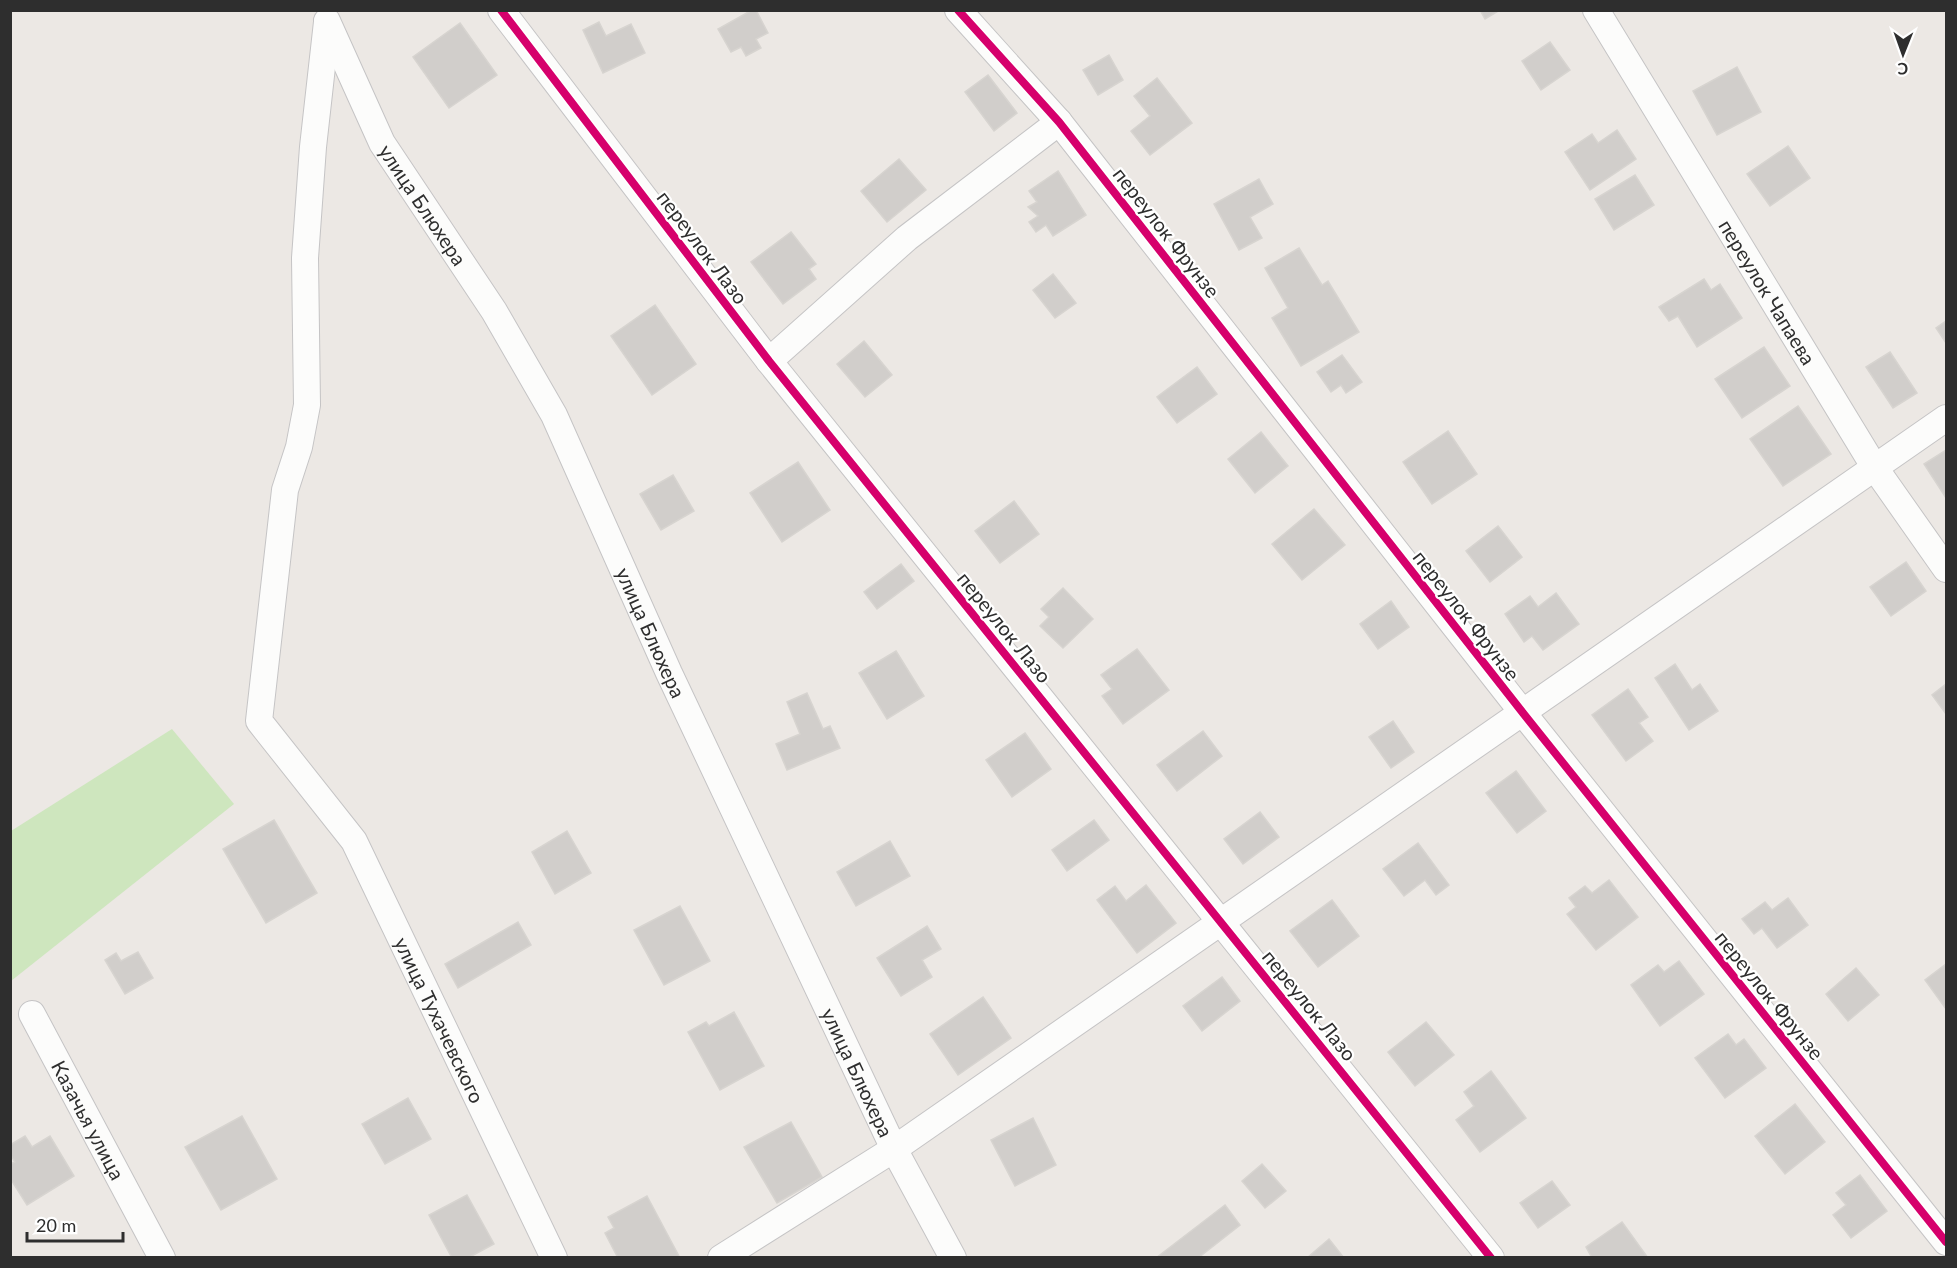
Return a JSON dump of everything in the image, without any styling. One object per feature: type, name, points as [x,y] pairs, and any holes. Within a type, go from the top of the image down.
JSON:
[{"type":"street","name":"переулок Лазо","points":[[501,10],[769,361],[1491,1257]]},
{"type":"street","name":"переулок Фрунзе","points":[[958,10],[1059,122],[1523,712],[1947,1242]]},
{"type":"street","name":"переулок Чапаева","points":[[1596,10],[1875,468],[1947,569]]},
{"type":"street","name":"улица Тухачевского","points":[[327,16],[313,147],[305,258],[308,405],[299,447],[285,490],[259,722],[354,841],[554,1257]]},
{"type":"street","name":"улица Блюхера","points":[[327,16],[382,142],[494,311],[554,415],[669,673],[894,1149],[954,1257]]},
{"type":"street","points":[[769,361],[907,238],[1059,122]]},
{"type":"street","points":[[722,1257],[894,1149],[1947,418]]},
{"type":"street","name":"Казачья улица","points":[[32,1014],[162,1257]]},
{"type":"green space","points":[[172,729],[234,804],[11,981],[11,831]]},
{"type":"building","points":[[756,10],[768,33],[756,39],[761,48],[746,56],[741,47],[731,52],[718,29]]},
{"type":"building","points":[[1480,10],[1500,10],[1485,19]]},
{"type":"building","points":[[599,22],[606,36],[631,24],[645,53],[603,73],[583,30]]},
{"type":"building","points":[[460,23],[497,75],[449,108],[413,57]]},
{"type":"building","points":[[1550,42],[1570,70],[1541,90],[1522,61]]},
{"type":"building","points":[[1109,55],[1123,80],[1098,95],[1083,70]]},
{"type":"building","points":[[1737,67],[1761,112],[1717,135],[1693,91]]},
{"type":"building","points":[[988,75],[1017,113],[994,131],[965,92]]},
{"type":"building","points":[[1157,78],[1192,123],[1150,155],[1131,131],[1150,116],[1134,96]]},
{"type":"building","points":[[1617,130],[1636,159],[1590,190],[1565,152],[1592,134],[1598,143]]},
{"type":"building","points":[[1788,146],[1810,178],[1770,206],[1747,174]]},
{"type":"building","points":[[899,159],[926,190],[887,222],[861,191]]},
{"type":"building","points":[[1058,171],[1086,215],[1053,236],[1046,225],[1036,232],[1029,222],[1038,216],[1028,207],[1037,202],[1029,191]]},
{"type":"building","points":[[1635,175],[1654,205],[1614,230],[1595,199]]},
{"type":"building","points":[[1259,179],[1273,204],[1250,217],[1262,238],[1239,250],[1214,204]]},
{"type":"building","points":[[791,232],[816,264],[809,269],[816,279],[783,304],[751,262]]},
{"type":"building","points":[[1299,248],[1322,285],[1328,281],[1359,332],[1301,366],[1272,318],[1288,308],[1265,268]]},
{"type":"building","points":[[1053,274],[1076,303],[1055,318],[1033,290]]},
{"type":"building","points":[[1704,279],[1711,290],[1720,284],[1742,318],[1697,347],[1678,316],[1669,321],[1659,307]]},
{"type":"building","points":[[655,305],[696,364],[652,395],[611,336]]},
{"type":"building","points":[[1946,321],[1946,343],[1936,328]]},
{"type":"building","points":[[864,341],[892,375],[865,397],[837,364]]},
{"type":"building","points":[[1764,347],[1790,386],[1742,418],[1715,379]]},
{"type":"building","points":[[1890,352],[1917,393],[1893,408],[1866,367]]},
{"type":"building","points":[[1342,355],[1362,382],[1346,393],[1341,385],[1331,392],[1317,372]]},
{"type":"building","points":[[1197,367],[1217,394],[1177,423],[1157,397]]},
{"type":"building","points":[[1798,406],[1831,454],[1783,486],[1750,439]]},
{"type":"building","points":[[1448,431],[1477,474],[1432,504],[1403,462]]},
{"type":"building","points":[[1261,432],[1288,466],[1255,493],[1228,459]]},
{"type":"building","points":[[1946,450],[1946,498],[1924,464]]},
{"type":"building","points":[[798,462],[830,510],[782,542],[750,493]]},
{"type":"building","points":[[673,475],[694,511],[661,530],[640,494]]},
{"type":"building","points":[[1014,501],[1039,534],[1000,563],[975,531]]},
{"type":"building","points":[[1314,509],[1345,545],[1302,580],[1272,544]]},
{"type":"building","points":[[1498,526],[1522,557],[1490,582],[1466,551]]},
{"type":"building","points":[[1906,562],[1926,591],[1891,616],[1870,587]]},
{"type":"building","points":[[901,564],[914,581],[877,609],[864,592]]},
{"type":"building","points":[[1063,588],[1093,619],[1063,648],[1040,626],[1049,617],[1041,609]]},
{"type":"building","points":[[1556,593],[1579,624],[1543,650],[1532,636],[1524,642],[1505,614],[1530,596],[1538,607]]},
{"type":"building","points":[[1391,601],[1409,627],[1378,649],[1360,624]]},
{"type":"building","points":[[1137,649],[1169,690],[1123,724],[1102,696],[1112,689],[1101,675]]},
{"type":"building","points":[[896,651],[924,696],[887,719],[859,673]]},
{"type":"building","points":[[1675,664],[1692,690],[1700,684],[1718,711],[1689,730],[1655,678]]},
{"type":"building","points":[[1946,684],[1946,714],[1932,695]]},
{"type":"building","points":[[1628,689],[1648,717],[1639,723],[1653,741],[1626,761],[1592,715]]},
{"type":"building","points":[[807,693],[823,729],[830,726],[840,748],[787,770],[776,744],[800,734],[787,702]]},
{"type":"building","points":[[1393,721],[1414,752],[1391,768],[1369,737]]},
{"type":"building","points":[[1203,731],[1222,756],[1177,791],[1157,765]]},
{"type":"building","points":[[1025,733],[1051,769],[1012,797],[986,760]]},
{"type":"building","points":[[1516,771],[1546,811],[1517,833],[1486,793]]},
{"type":"building","points":[[1260,812],[1279,837],[1243,864],[1224,839]]},
{"type":"building","points":[[274,820],[317,893],[266,923],[223,849]]},
{"type":"building","points":[[1094,820],[1109,840],[1067,871],[1052,850]]},
{"type":"building","points":[[567,831],[591,873],[555,894],[532,852]]},
{"type":"building","points":[[890,841],[910,876],[856,906],[837,872]]},
{"type":"building","points":[[1418,843],[1449,885],[1436,895],[1425,880],[1404,896],[1383,869]]},
{"type":"building","points":[[1609,880],[1638,917],[1596,950],[1567,914],[1576,907],[1569,898],[1585,886],[1592,893]]},
{"type":"building","points":[[1146,885],[1176,923],[1137,953],[1097,900],[1115,886],[1126,901]]},
{"type":"building","points":[[1788,898],[1808,925],[1777,948],[1762,928],[1754,934],[1742,919],[1765,902],[1772,910]]},
{"type":"building","points":[[1332,900],[1359,936],[1318,967],[1290,931]]},
{"type":"building","points":[[680,906],[710,961],[664,985],[634,930]]},
{"type":"building","points":[[518,922],[531,945],[458,988],[445,964]]},
{"type":"building","points":[[927,926],[941,949],[922,960],[932,977],[901,996],[877,958]]},
{"type":"building","points":[[138,952],[153,978],[125,994],[105,960],[116,953],[121,961]]},
{"type":"building","points":[[1679,961],[1704,994],[1660,1026],[1631,985],[1658,965],[1664,972]]},
{"type":"building","points":[[1946,964],[1946,1009],[1925,980]]},
{"type":"building","points":[[1856,968],[1879,995],[1848,1021],[1826,994]]},
{"type":"building","points":[[1222,977],[1240,1001],[1202,1031],[1183,1006]]},
{"type":"building","points":[[983,997],[1011,1038],[958,1075],[930,1034]]},
{"type":"building","points":[[734,1012],[764,1066],[720,1090],[688,1032],[706,1022],[709,1026]]},
{"type":"building","points":[[1426,1022],[1454,1055],[1415,1086],[1388,1052]]},
{"type":"building","points":[[1728,1034],[1736,1045],[1744,1039],[1766,1068],[1725,1098],[1695,1058]]},
{"type":"building","points":[[1491,1071],[1526,1118],[1480,1152],[1456,1120],[1474,1106],[1464,1092]]},
{"type":"building","points":[[408,1098],[431,1139],[385,1164],[362,1124]]},
{"type":"building","points":[[1795,1104],[1825,1142],[1785,1174],[1755,1136]]},
{"type":"building","points":[[242,1116],[277,1179],[221,1210],[185,1147]]},
{"type":"building","points":[[1033,1118],[1056,1165],[1015,1186],[991,1140]]},
{"type":"building","points":[[791,1122],[822,1177],[777,1203],[744,1147]]},
{"type":"building","points":[[25,1136],[32,1147],[50,1136],[74,1176],[27,1205],[10,1178],[10,1164],[15,1162],[10,1154],[10,1145]]},
{"type":"building","points":[[1262,1164],[1286,1191],[1265,1208],[1242,1181]]},
{"type":"building","points":[[1860,1175],[1887,1211],[1851,1238],[1833,1215],[1846,1205],[1836,1193]]},
{"type":"building","points":[[1552,1181],[1570,1205],[1538,1228],[1520,1203]]},
{"type":"building","points":[[467,1195],[494,1244],[468,1258],[452,1258],[429,1215]]},
{"type":"building","points":[[647,1196],[680,1258],[618,1258],[605,1233],[614,1228],[608,1217]]},
{"type":"building","points":[[1225,1205],[1240,1225],[1198,1258],[1156,1258]]},
{"type":"building","points":[[1622,1222],[1648,1258],[1592,1258],[1586,1247]]},
{"type":"building","points":[[1329,1239],[1344,1258],[1307,1258]]},
{"type":"cycle path","points":[[501,10],[769,361],[1491,1258]]},
{"type":"cycle path","points":[[958,10],[1059,122],[1523,713],[1946,1242]]}]
